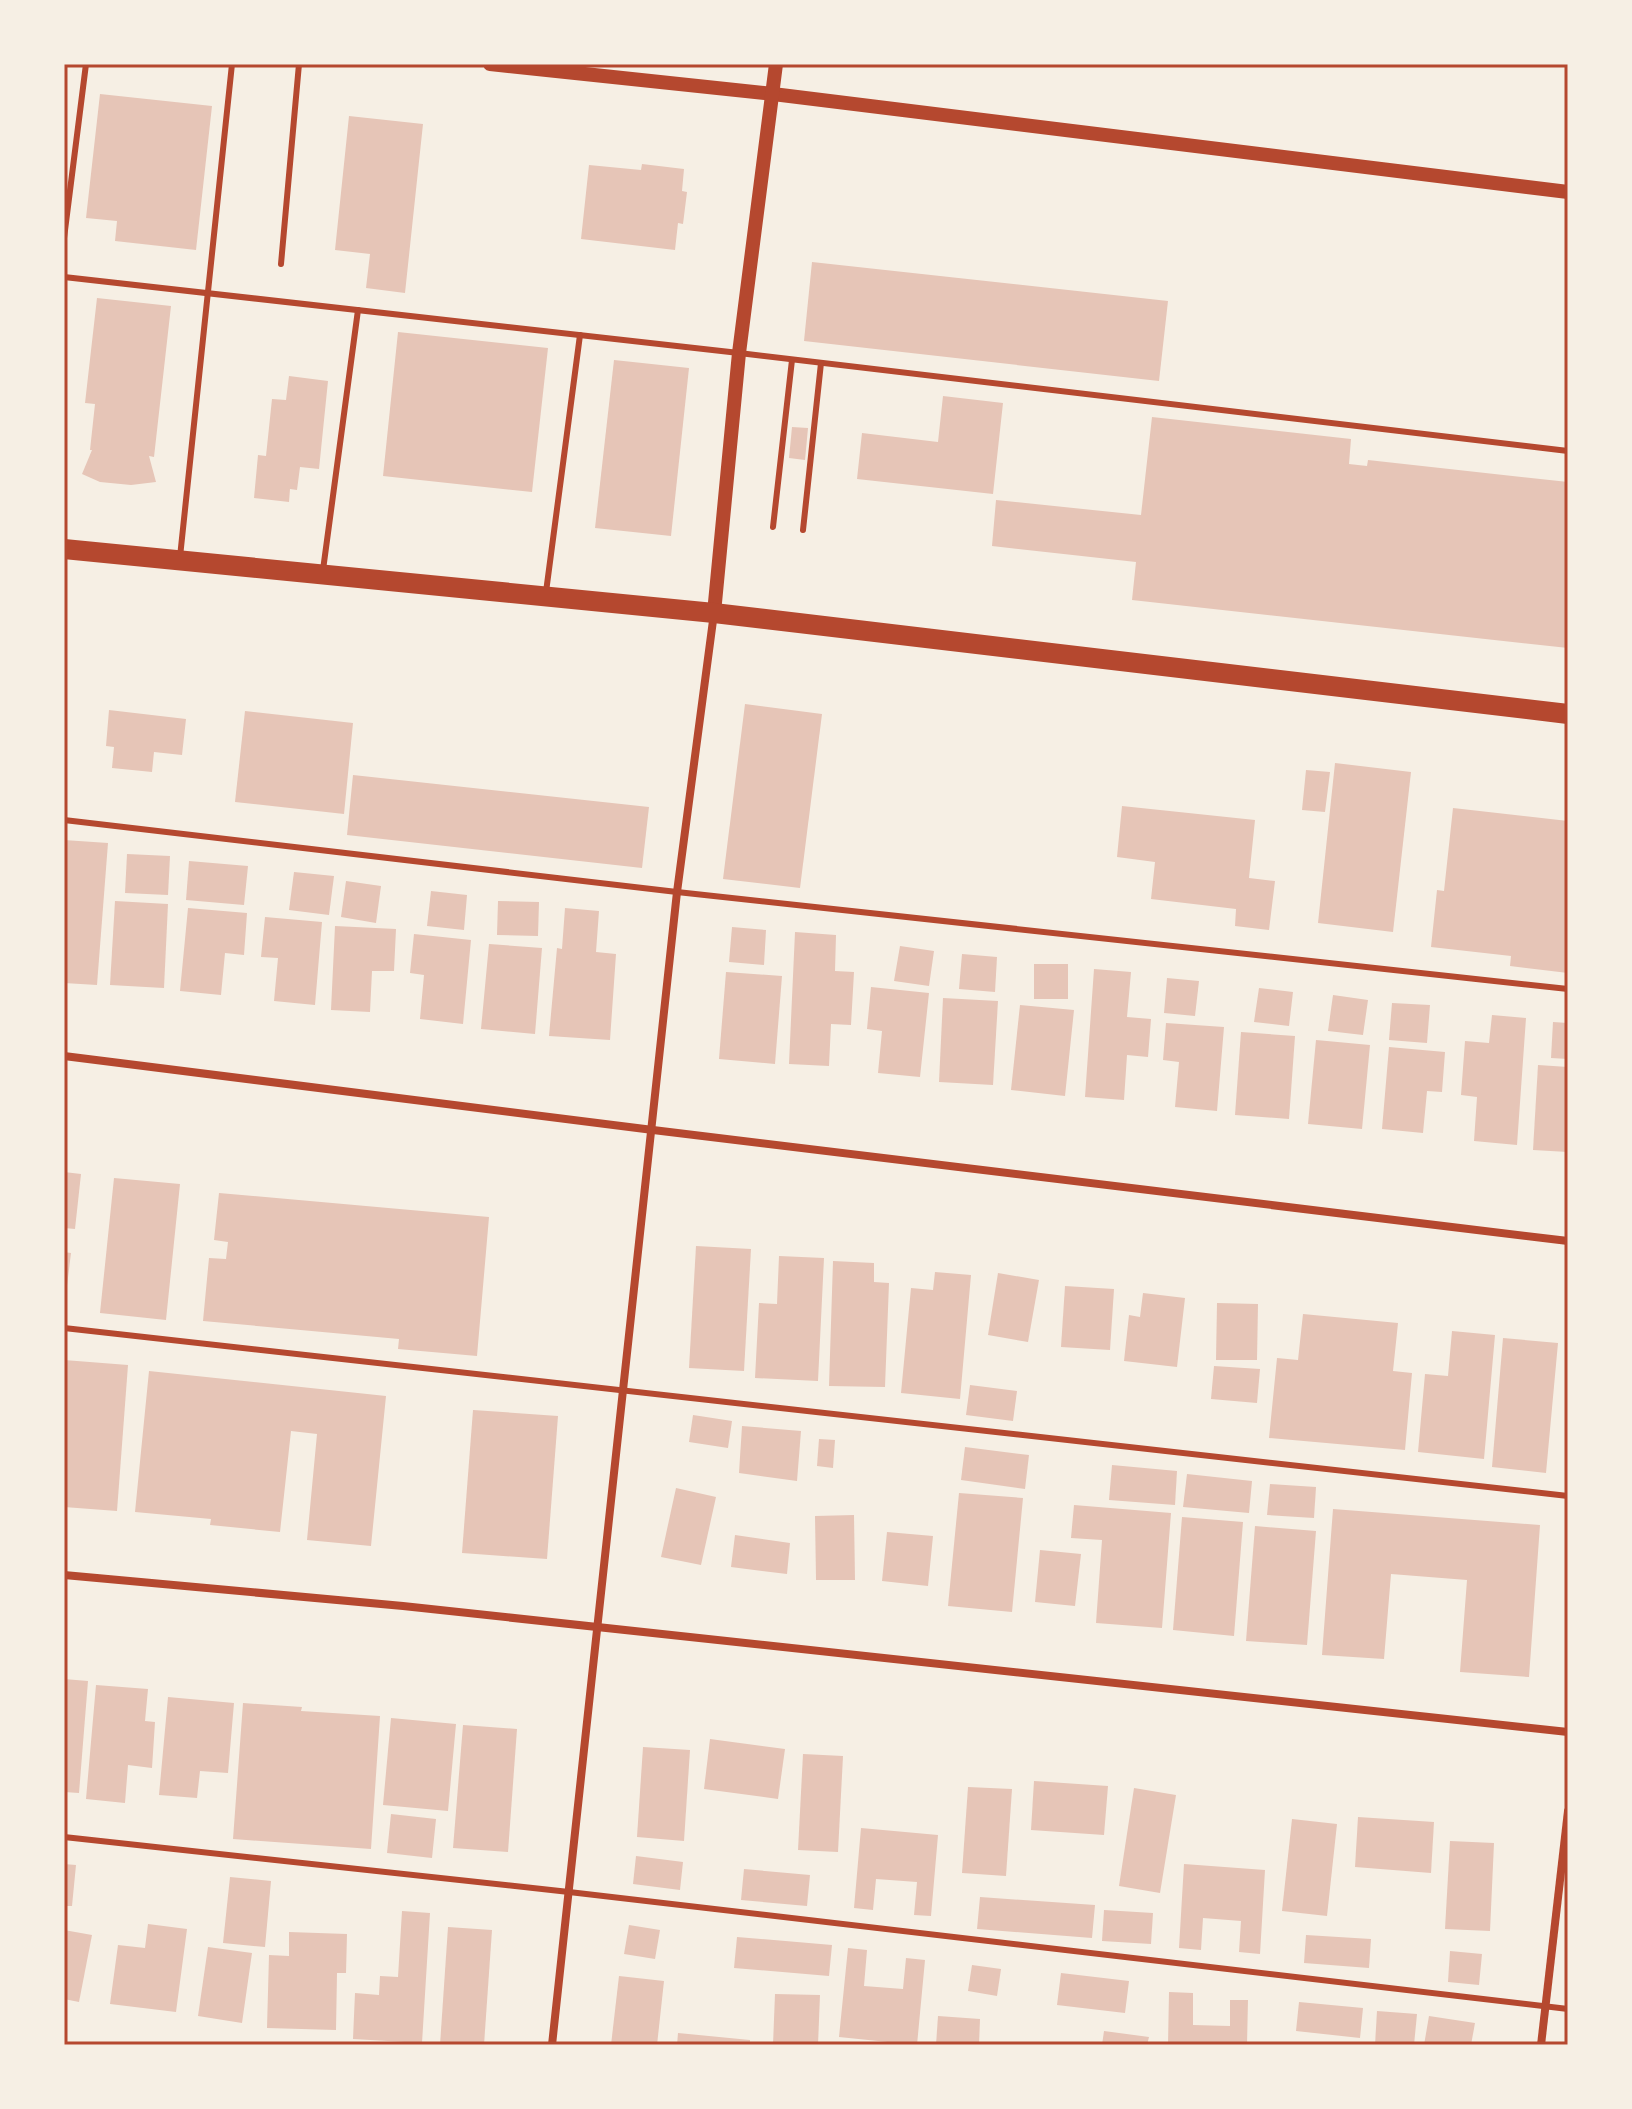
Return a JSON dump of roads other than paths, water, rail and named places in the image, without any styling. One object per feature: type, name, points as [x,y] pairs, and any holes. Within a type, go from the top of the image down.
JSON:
[{"type":"main road","points":[[64,549],[714,613],[1568,714]]},
{"type":"street","points":[[490,64],[773,94],[1568,192]]},
{"type":"street","points":[[552,2045],[677,892],[714,613],[739,353],[776,64]]},
{"type":"street","points":[[64,1056],[1568,1241]]},
{"type":"street","points":[[64,1575],[599,1626],[1568,1732]]},
{"type":"street","points":[[1541,2045],[1568,1811]]},
{"type":"lane","points":[[64,238],[86,64]]},
{"type":"lane","points":[[180,560],[232,64]]},
{"type":"lane","points":[[281,264],[299,64]]},
{"type":"lane","points":[[64,277],[1568,451]]},
{"type":"lane","points":[[322,574],[358,310]]},
{"type":"lane","points":[[546,596],[580,335]]},
{"type":"lane","points":[[773,527],[792,360]]},
{"type":"lane","points":[[803,530],[821,363]]},
{"type":"lane","points":[[64,820],[677,892],[1568,989]]},
{"type":"lane","points":[[64,1328],[1568,1496]]},
{"type":"lane","points":[[64,1837],[569,1892],[1568,2009]]}]
